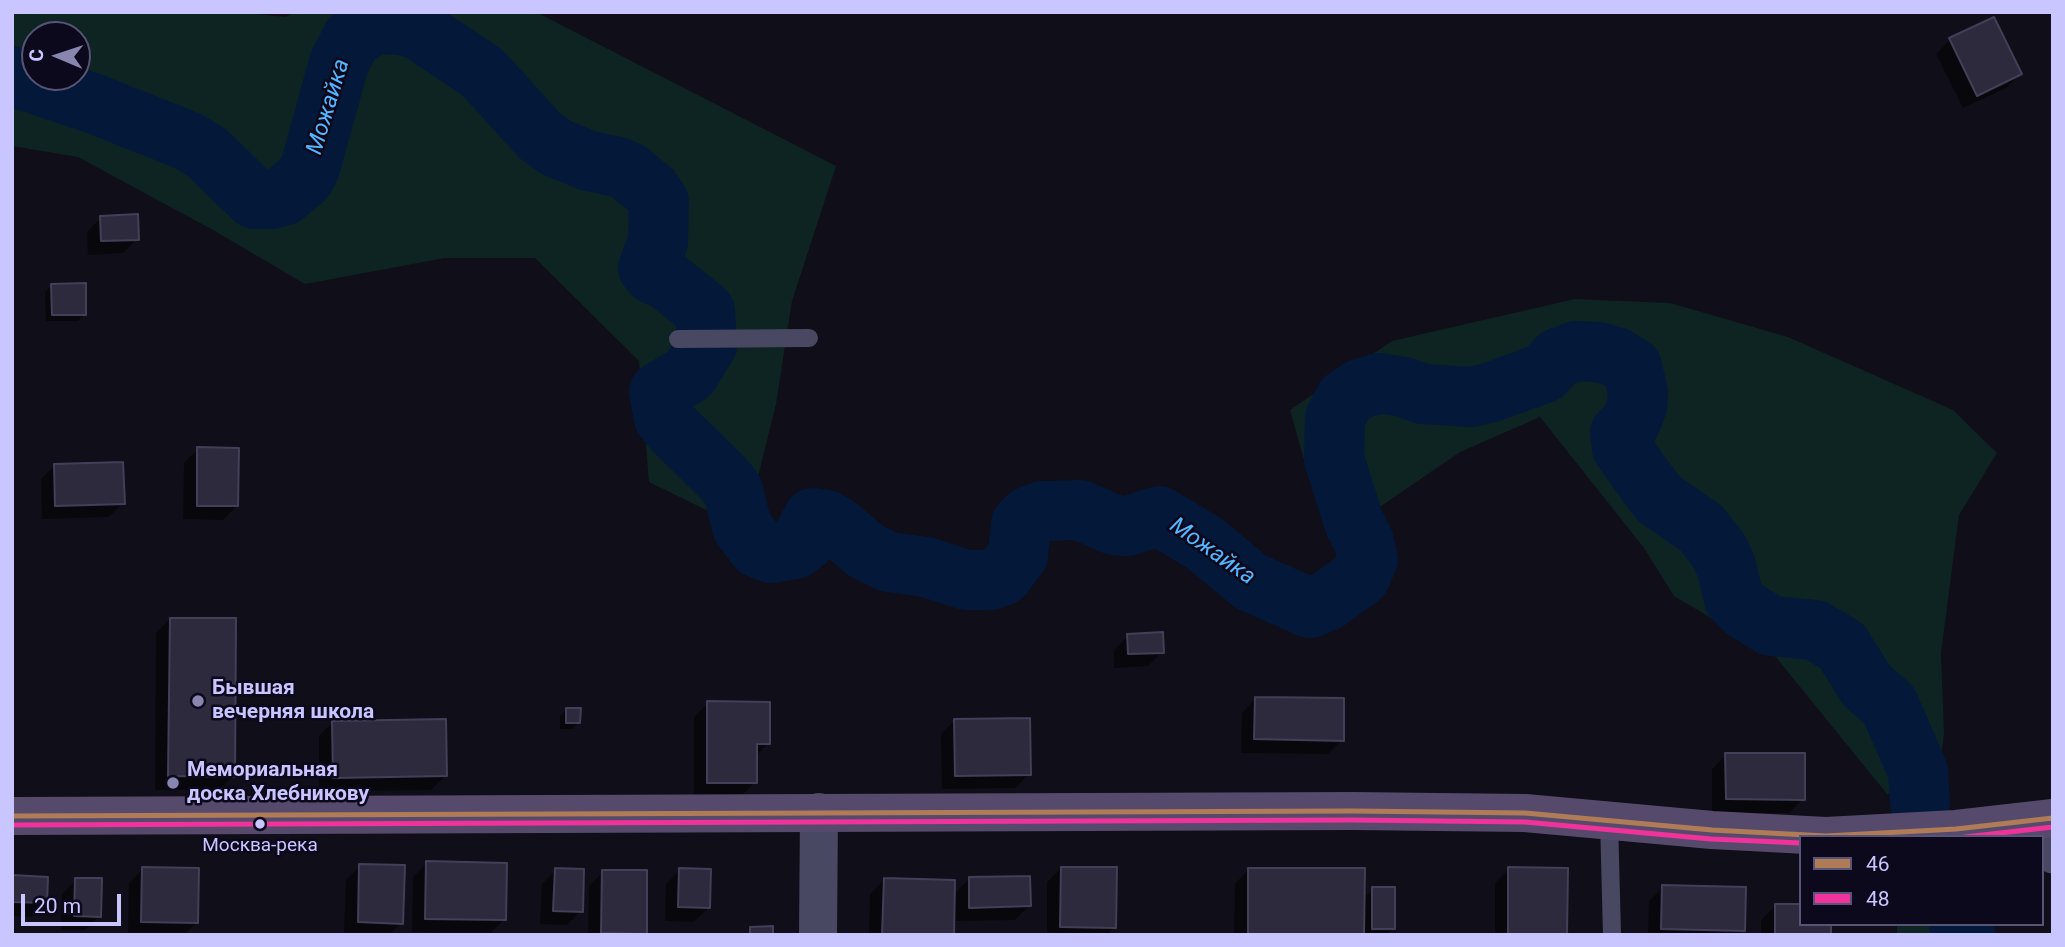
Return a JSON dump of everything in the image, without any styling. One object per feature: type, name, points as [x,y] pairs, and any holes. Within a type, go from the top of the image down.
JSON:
[{"type":"main road","points":[[12,816],[1353,811],[1525,813],[1712,830],[1807,835]]},
{"type":"main road","points":[[1846,835],[1943,830],[2038,830]]},
{"type":"street","points":[[818,935],[819,812]]},
{"type":"lane","points":[[678,339],[809,338]]},
{"type":"lane","points":[[1609,820],[1612,935]]},
{"type":"green space","points":[[12,12],[235,12],[286,17],[294,12],[536,12],[836,166],[792,301],[776,404],[745,529],[649,482],[639,361],[535,258],[445,258],[305,284],[213,230],[78,157],[12,146]]},
{"type":"green space","points":[[1575,299],[1670,303],[1788,337],[1953,410],[1997,453],[1959,515],[1941,653],[1944,734],[1937,788],[1887,794],[1775,656],[1674,596],[1644,548],[1540,417],[1460,452],[1381,506],[1310,481],[1290,410],[1392,341]]},
{"type":"green space","points":[[1897,926],[1955,926],[1965,935],[1897,935]]},
{"type":"building","points":[[1994,17],[2022,74],[1977,96],[1949,38]]},
{"type":"building","points":[[138,214],[139,240],[101,241],[100,216]]},
{"type":"building","points":[[86,283],[86,315],[52,315],[51,284]]},
{"type":"building","points":[[197,447],[239,448],[238,506],[197,506]]},
{"type":"building","points":[[123,462],[125,504],[55,506],[54,464]]},
{"type":"building","points":[[170,618],[236,618],[235,777],[168,776]]},
{"type":"building","points":[[1163,632],[1164,653],[1128,654],[1127,634]]},
{"type":"building","points":[[1255,697],[1344,698],[1344,741],[1254,739]]},
{"type":"building","points":[[707,701],[770,702],[770,744],[757,744],[757,783],[707,783]]},
{"type":"building","points":[[566,708],[581,708],[580,723],[566,723]]},
{"type":"building","points":[[1030,718],[1031,775],[955,776],[954,719]]},
{"type":"building","points":[[446,719],[447,776],[333,778],[332,721]]},
{"type":"building","points":[[1725,753],[1805,753],[1805,800],[1726,799]]},
{"type":"building","points":[[426,861],[507,863],[506,920],[425,919]]},
{"type":"building","points":[[359,864],[405,865],[403,924],[358,922]]},
{"type":"building","points":[[142,867],[199,868],[198,923],[141,922]]},
{"type":"building","points":[[1061,867],[1117,867],[1116,928],[1060,927]]},
{"type":"building","points":[[1508,867],[1568,868],[1567,935],[1508,935]]},
{"type":"building","points":[[555,868],[584,869],[583,912],[553,911]]},
{"type":"building","points":[[679,868],[711,869],[710,908],[678,907]]},
{"type":"building","points":[[1248,868],[1365,868],[1364,935],[1248,935]]},
{"type":"building","points":[[602,870],[647,870],[647,934],[601,933]]},
{"type":"building","points":[[12,875],[48,877],[47,903],[12,902]]},
{"type":"building","points":[[1030,876],[1031,906],[969,908],[969,877]]},
{"type":"building","points":[[75,878],[102,878],[101,917],[74,916]]},
{"type":"building","points":[[884,878],[955,880],[954,935],[882,935]]},
{"type":"building","points":[[1662,885],[1746,887],[1745,931],[1661,929]]},
{"type":"building","points":[[1372,887],[1395,887],[1395,929],[1372,929]]},
{"type":"building","points":[[1775,904],[1799,904],[1799,926],[1831,926],[1831,935],[1775,935]]},
{"type":"building","points":[[773,926],[773,935],[750,935],[750,927]]},
{"type":"waterway","name":"Можайка","points":[[12,76],[95,104],[188,141],[206,152],[255,199],[271,199],[283,196],[304,179],[310,168],[339,63],[352,38],[375,24],[401,25],[419,30],[483,73],[540,136],[557,148],[589,161],[618,167],[629,172],[652,191],[659,202],[658,242],[648,268],[705,311],[707,345],[689,374],[659,392],[664,418],[733,490],[742,527],[758,548],[771,553],[795,549],[806,541],[807,529],[813,518],[826,520],[866,551],[889,562],[926,567],[966,580],[991,580],[1002,576],[1018,555],[1021,524],[1029,516],[1042,511],[1080,510],[1114,525],[1128,526],[1159,516],[1204,543],[1251,582],[1310,608],[1327,601],[1360,577],[1368,560],[1334,459],[1335,418],[1345,399],[1360,389],[1380,383],[1423,394],[1471,397],[1544,373],[1558,358],[1576,351],[1599,352],[1616,357],[1632,367],[1638,392],[1637,406],[1630,424],[1620,433],[1622,448],[1659,499],[1701,528],[1719,551],[1726,566],[1734,599],[1744,609],[1771,626],[1815,630],[1842,646],[1867,686],[1889,705],[1918,771],[1920,802]]},
{"type":"waterway","name":"Можайка","points":[[1960,926],[1965,935]]},
{"type":"transit line","name":"46","points":[[12,816],[1353,811],[1525,813],[1712,830],[1807,835]]},
{"type":"transit line","name":"46","points":[[1845,835],[1956,829],[2053,818]]},
{"type":"transit line","name":"48","points":[[12,825],[1353,820],[1525,822],[1711,839],[1799,843]]},
{"type":"transit line","name":"48","points":[[1983,835],[2053,827]]},
{"type":"place","name":"Бывшая вечерняя школа","points":[[198,701]]},
{"type":"place","name":"Мемориальная доска Хлебникову","points":[[173,783]]},
{"type":"place","name":"Москва-река","points":[[260,824]]}]
